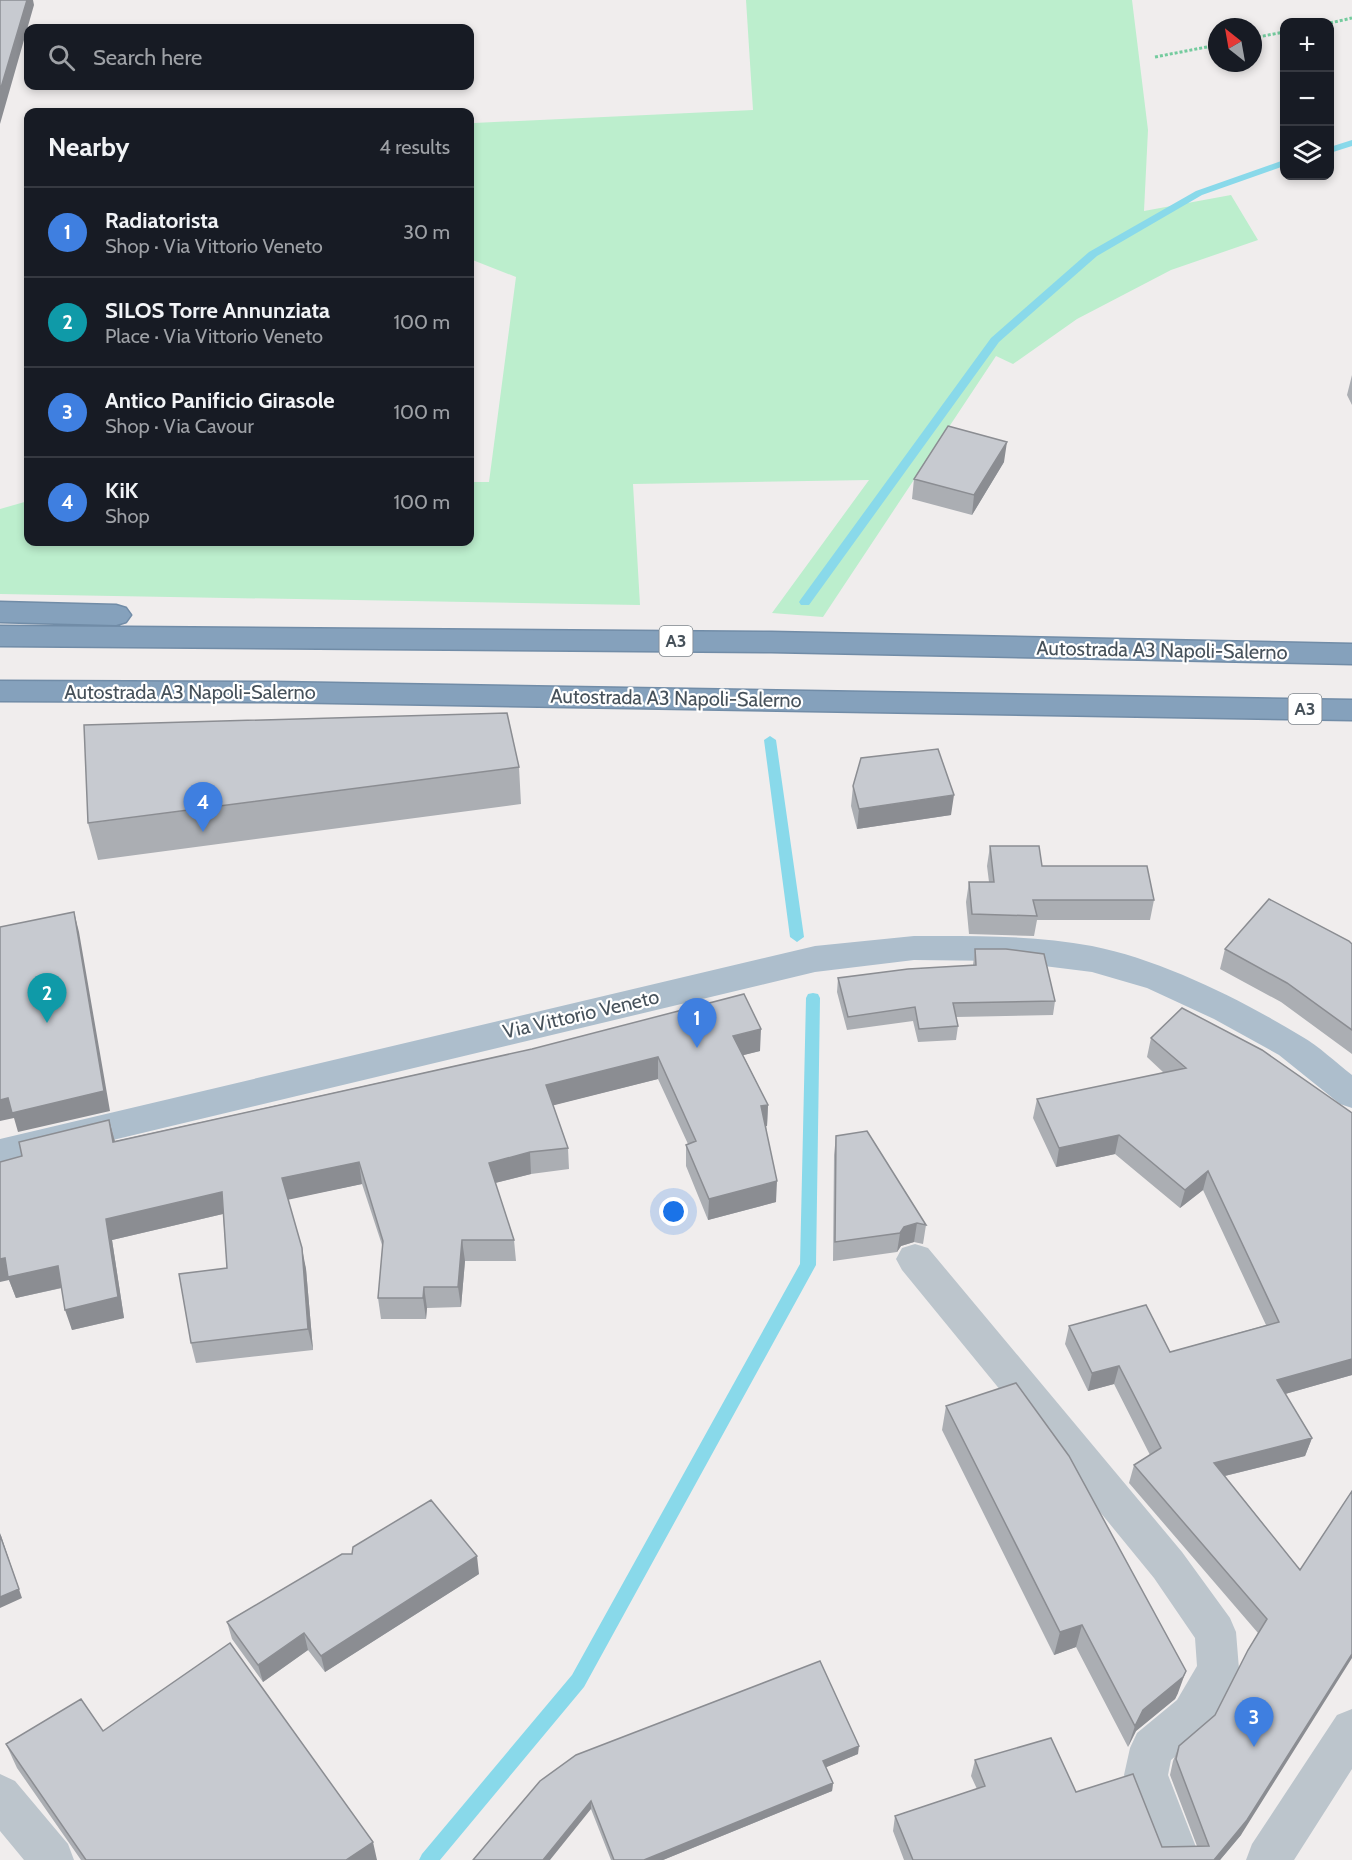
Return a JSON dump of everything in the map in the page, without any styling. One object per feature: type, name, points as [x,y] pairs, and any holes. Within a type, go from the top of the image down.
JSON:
[{"type":"highway","points":[[0,612],[149,616],[305,637]]},
{"type":"highway","name":"Autostrada A3 Napoli-Salerno","points":[[0,636],[771,642],[1352,654]]},
{"type":"highway","name":"Autostrada A3 Napoli-Salerno","points":[[0,691],[308,692],[1352,710]]},
{"type":"main road","name":"Via Vittorio Veneto","points":[[0,1153],[815,959],[914,948],[1004,949],[1092,959],[1158,979],[1226,1010],[1291,1046],[1352,1094]]},
{"type":"street","points":[[915,1258],[1168,1565],[1215,1632],[1218,1669],[1192,1714],[1152,1748],[1146,1775],[1179,1860]]},
{"type":"street","points":[[1268,1860],[1352,1730]]},
{"type":"street","points":[[0,1796],[52,1860]]},
{"type":"path","points":[[1334,22],[1352,18]]},
{"type":"path","points":[[1262,36],[1280,33]]},
{"type":"path","points":[[1155,57],[1208,47]]},
{"type":"green space","points":[[746,0],[1132,0],[1148,130],[1144,211],[1231,195],[1258,240],[1171,270],[1077,319],[1013,364],[996,356],[823,617],[772,613],[869,480],[633,484],[640,605],[0,594],[0,509],[24,502],[24,546],[474,546],[474,482],[489,482],[516,277],[474,261],[474,123],[753,110]]},
{"type":"building","points":[[0,0],[27,0],[0,91]]},
{"type":"building","points":[[948,426],[1007,442],[974,495],[914,479]]},
{"type":"building","points":[[507,713],[519,767],[88,823],[84,725]]},
{"type":"building","points":[[938,749],[954,795],[859,809],[853,786],[861,758]]},
{"type":"building","points":[[990,846],[1039,846],[1042,866],[1147,866],[1154,900],[1033,900],[1037,916],[972,914],[969,882],[994,882]]},
{"type":"building","points":[[1269,899],[1352,944],[1352,1030],[1287,983],[1225,949]]},
{"type":"building","points":[[74,912],[104,1091],[12,1113],[8,1098],[0,1100],[0,927]]},
{"type":"building","points":[[975,949],[1006,949],[1044,954],[1055,1001],[953,1003],[958,1026],[919,1029],[915,1007],[848,1017],[838,978],[908,969],[976,965]]},
{"type":"building","points":[[744,994],[761,1029],[733,1036],[768,1105],[761,1106],[777,1181],[709,1199],[686,1145],[696,1141],[658,1057],[546,1085],[568,1148],[530,1152],[489,1163],[514,1240],[462,1240],[458,1287],[424,1287],[423,1298],[378,1298],[383,1241],[359,1162],[282,1178],[302,1248],[308,1329],[191,1343],[179,1274],[227,1268],[222,1192],[106,1219],[118,1297],[65,1310],[58,1266],[8,1277],[5,1258],[0,1259],[0,1162],[22,1156],[19,1142],[109,1120],[113,1142],[532,1049]]},
{"type":"building","points":[[1182,1008],[1262,1050],[1352,1113],[1352,1359],[1277,1380],[1312,1438],[1214,1463],[1300,1570],[1352,1491],[1352,1654],[1247,1820],[1214,1860],[913,1860],[895,1816],[985,1786],[975,1760],[1051,1738],[1076,1792],[1133,1774],[1162,1847],[1209,1846],[1176,1759],[1179,1746],[1215,1715],[1248,1650],[1267,1619],[1134,1465],[1161,1448],[1119,1366],[1092,1373],[1069,1326],[1146,1305],[1170,1352],[1279,1322],[1208,1171],[1185,1190],[1119,1135],[1059,1148],[1037,1099],[1186,1068],[1151,1038]]},
{"type":"building","points":[[867,1131],[926,1225],[917,1223],[904,1227],[900,1233],[835,1242],[836,1136]]},
{"type":"building","points":[[1016,1383],[1069,1456],[1186,1671],[1183,1677],[1143,1710],[1135,1726],[1082,1625],[1060,1632],[946,1406]]},
{"type":"building","points":[[431,1500],[477,1556],[321,1656],[304,1633],[258,1665],[227,1622],[342,1554],[352,1554],[353,1547]]},
{"type":"building","points":[[0,1535],[19,1589],[0,1597]]},
{"type":"building","points":[[230,1643],[373,1842],[346,1860],[86,1860],[6,1744],[81,1699],[103,1731]]},
{"type":"building","points":[[820,1661],[859,1746],[823,1761],[833,1783],[644,1860],[614,1860],[591,1801],[543,1860],[473,1860],[540,1781],[576,1755]]},
{"type":"waterway","points":[[1334,149],[1352,143]]},
{"type":"waterway","points":[[805,602],[995,340],[1093,254],[1199,193],[1280,164]]},
{"type":"waterway","points":[[770,740],[797,937]]},
{"type":"waterway","points":[[428,1860],[578,1681],[808,1265],[813,998]]},
{"type":"place","name":"KiK","points":[[203,832]]},
{"type":"place","name":"SILOS Torre Annunziata","points":[[47,1023]]},
{"type":"place","name":"Radiatorista","points":[[697,1048]]},
{"type":"place","name":"Antico Panificio Girasole","points":[[1254,1747]]}]
